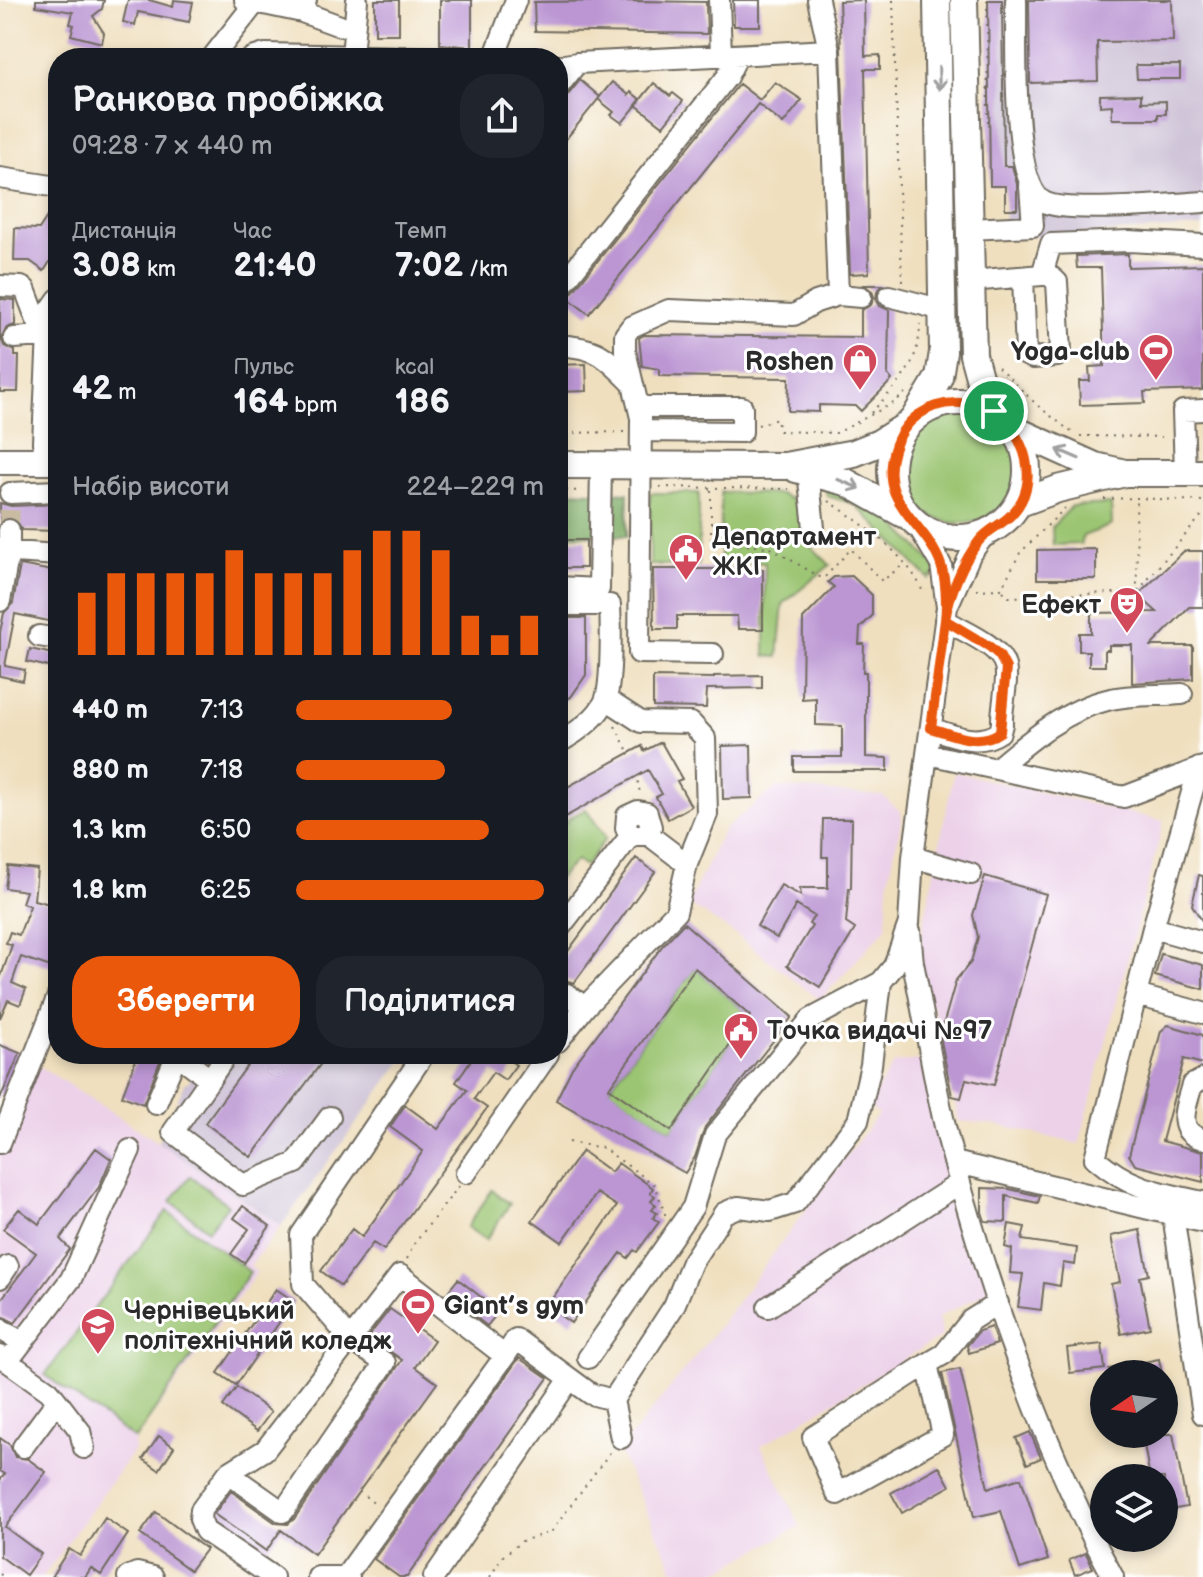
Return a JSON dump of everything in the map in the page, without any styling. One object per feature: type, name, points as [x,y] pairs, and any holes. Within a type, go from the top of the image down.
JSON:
[{"type":"main road","points":[[913,521],[893,490],[890,475],[895,445],[939,377],[943,318],[937,0]]},
{"type":"main road","points":[[568,465],[601,465],[640,476],[801,477],[846,482],[871,494],[931,534],[960,540],[987,532],[1012,515],[1025,491],[1025,452],[975,369],[971,326],[964,0]]},
{"type":"main road","points":[[801,477],[879,443],[938,405],[950,402],[976,404],[1095,466],[1125,473],[1194,473]]},
{"type":"main road","points":[[3,461],[48,461]]},
{"type":"main road","points":[[1020,503],[1058,489],[1125,473]]},
{"type":"street","points":[[353,48],[357,0]]},
{"type":"street","points":[[498,48],[516,0]]},
{"type":"street","points":[[568,277],[727,77],[730,55],[719,0]]},
{"type":"street","points":[[818,0],[829,50],[838,295]]},
{"type":"street","points":[[1016,0],[1018,135],[1030,187],[1033,226]]},
{"type":"street","points":[[219,48],[250,1],[304,6],[340,26]]},
{"type":"street","points":[[568,64],[829,50]]},
{"type":"street","points":[[0,178],[48,185]]},
{"type":"street","points":[[1030,187],[1042,201],[1071,208],[1203,202]]},
{"type":"street","points":[[969,229],[1033,226],[1071,208]]},
{"type":"street","points":[[970,281],[1032,276],[1051,244],[1129,241],[1203,245]]},
{"type":"street","points":[[0,286],[25,289],[36,318],[48,330]]},
{"type":"street","points":[[713,654],[639,653],[641,431],[638,397],[625,351],[625,335],[631,327],[669,310],[794,315],[816,302],[838,295],[861,297]]},
{"type":"street","points":[[896,298],[943,318]]},
{"type":"street","points":[[14,338],[48,335]]},
{"type":"street","points":[[568,346],[589,347],[611,362],[638,397],[742,407],[742,432],[641,431]]},
{"type":"street","points":[[48,388],[43,442],[48,453]]},
{"type":"street","points":[[1194,473],[1184,437],[1183,411],[1203,410]]},
{"type":"street","points":[[3,461],[10,498],[48,492]]},
{"type":"street","points":[[568,587],[599,589],[601,465]]},
{"type":"street","points":[[801,477],[814,528]]},
{"type":"street","points":[[913,521],[941,565],[947,602],[913,857],[909,923],[913,963],[954,1162],[998,1303],[1033,1407],[1088,1530],[1113,1577]]},
{"type":"street","points":[[0,601],[9,530]]},
{"type":"street","points":[[947,602],[971,553],[987,532]]},
{"type":"street","points":[[4,551],[48,554]]},
{"type":"street","points":[[931,728],[962,739],[976,739],[993,737],[1000,732],[1002,724],[1006,668],[999,655],[947,602]]},
{"type":"street","points":[[568,605],[610,605],[611,645],[605,702],[578,732],[568,738]]},
{"type":"street","points":[[997,768],[1038,734],[1093,705],[1108,700],[1182,694]]},
{"type":"street","points":[[568,1028],[676,912],[687,864],[707,814],[705,738],[691,723],[641,722],[605,702]]},
{"type":"street","points":[[928,754],[1124,797],[1201,767]]},
{"type":"street","points":[[1201,767],[1153,928],[1095,1158],[1117,1176],[1144,1189],[1203,1202]]},
{"type":"street","points":[[568,919],[641,835],[687,864]]},
{"type":"street","points":[[913,857],[971,874]]},
{"type":"street","points":[[588,1358],[693,1207],[715,1135],[811,1019],[881,982],[894,966],[909,923]]},
{"type":"street","points":[[1153,928],[1203,942]]},
{"type":"street","points":[[621,1438],[613,1400],[674,1306],[692,1262],[724,1213],[738,1207],[770,1211],[795,1203],[858,1121],[871,1065],[881,982]]},
{"type":"street","points":[[568,995],[585,1007]]},
{"type":"street","points":[[1136,995],[1203,1013]]},
{"type":"street","points":[[0,1143],[48,1021]]},
{"type":"street","points":[[156,1104],[173,1064]]},
{"type":"street","points":[[189,1064],[210,1079]]},
{"type":"street","points":[[220,1064],[173,1132],[243,1185],[296,1163],[330,1117]]},
{"type":"street","points":[[228,1473],[283,1512],[385,1363],[350,1339],[303,1284],[301,1235],[417,1064]]},
{"type":"street","points":[[466,1173],[534,1064]]},
{"type":"street","points":[[1203,1079],[1192,1085],[1183,1120],[1186,1130],[1203,1139]]},
{"type":"street","points":[[84,1448],[80,1431],[49,1391],[4,1359],[22,1342],[71,1279],[130,1150]]},
{"type":"street","points":[[954,1162],[1203,1222]]},
{"type":"street","points":[[967,1204],[977,1169]]},
{"type":"street","points":[[768,1307],[960,1183]]},
{"type":"street","points":[[1173,1215],[1203,1414]]},
{"type":"street","points":[[273,1577],[205,1531],[200,1519],[201,1510],[228,1473],[265,1450],[400,1275],[505,1356]]},
{"type":"street","points":[[927,1364],[943,1435],[837,1494],[813,1437],[927,1364],[944,1354],[971,1320],[998,1303]]},
{"type":"street","points":[[0,1329],[22,1342]]},
{"type":"street","points":[[318,1577],[347,1576],[516,1339],[591,1394],[613,1400]]},
{"type":"street","points":[[434,1577],[570,1379]]},
{"type":"street","points":[[23,1447],[57,1401]]},
{"type":"street","points":[[128,1577],[137,1573],[153,1577]]},
{"type":"path","points":[[868,417],[906,374],[917,351],[920,320],[896,298],[900,145],[893,0]]},
{"type":"path","points":[[987,0],[988,125]]},
{"type":"path","points":[[996,365],[1038,406],[1079,436],[1184,437]]},
{"type":"path","points":[[742,432],[777,419],[779,431],[837,433],[895,402],[911,387]]},
{"type":"path","points":[[568,433],[641,431]]},
{"type":"path","points":[[640,476],[711,489],[782,487],[801,477],[880,538],[917,578],[922,590],[947,602],[1001,589],[1020,553],[1072,501]]},
{"type":"path","points":[[711,489],[711,542],[769,547],[823,579],[851,549],[882,581],[904,564]]},
{"type":"path","points":[[568,490],[601,492]]},
{"type":"path","points":[[1136,498],[1137,592]]},
{"type":"path","points":[[1098,500],[1203,501]]},
{"type":"path","points":[[1001,589],[1009,597],[1137,592],[1203,514]]},
{"type":"path","points":[[605,702],[629,753]]},
{"type":"path","points":[[569,1142],[603,1148],[655,1185],[665,1216],[680,1228]]},
{"type":"path","points":[[400,1275],[414,1244],[454,1194],[466,1173]]},
{"type":"path","points":[[490,1577],[503,1556],[522,1541],[551,1532],[621,1438]]},
{"type":"path","points":[[359,1491],[390,1515]]},
{"type":"shaded area","points":[[1002,0],[1203,0],[1203,227],[1005,238]]},
{"type":"shaded area","points":[[954,772],[1164,821],[1079,1144],[998,1125],[959,1121],[932,1004],[925,1006],[918,952]]},
{"type":"shaded area","points":[[777,787],[883,796],[900,811],[902,817],[888,883],[886,928],[820,1000],[735,934],[688,904],[724,829]]},
{"type":"shaded area","points":[[928,1059],[991,1290],[938,1317],[942,1336],[761,1446],[800,1526],[708,1577],[677,1577],[619,1451],[714,1333],[878,1114],[868,1106],[894,1063]]},
{"type":"shaded area","name":"Чернівецький політехнічний коледж","points":[[33,1062],[281,1226],[250,1266],[257,1272],[134,1441],[134,1450],[43,1577],[0,1577],[0,1142]]},
{"type":"shaded area","points":[[194,1064],[400,1064],[281,1226],[158,1142],[186,1082],[189,1082]]},
{"type":"green space","points":[[960,407],[982,412],[1001,424],[1013,443],[1018,465],[1013,487],[1001,506],[982,518],[960,523],[938,518],[919,506],[907,487],[902,465],[907,443],[919,424],[938,412]]},
{"type":"green space","points":[[825,484],[864,493],[940,570],[929,579],[855,504],[827,496]]},
{"type":"green space","points":[[568,491],[628,493],[627,536],[568,535]]},
{"type":"green space","points":[[721,492],[780,494],[806,507],[805,540],[830,565],[783,604],[778,657],[765,656],[765,563],[720,561]]},
{"type":"green space","points":[[650,493],[699,493],[699,565],[650,565]]},
{"type":"green space","points":[[1111,504],[1112,525],[1083,536],[1081,544],[1053,545],[1052,527],[1072,506]]},
{"type":"green space","points":[[586,809],[606,838],[585,866],[576,860],[568,868],[569,818]]},
{"type":"green space","points":[[695,968],[750,1016],[671,1131],[609,1089]]},
{"type":"green space","points":[[190,1176],[228,1205],[208,1230],[171,1201]]},
{"type":"green space","points":[[492,1190],[510,1204],[486,1240],[467,1227]]},
{"type":"green space","points":[[167,1211],[250,1272],[135,1439],[45,1375]]},
{"type":"building","points":[[36,0],[104,0],[102,9],[93,16],[104,33],[102,43],[71,35],[73,12],[36,6]]},
{"type":"building","points":[[128,0],[149,0],[173,7],[174,0],[193,2],[189,22],[138,12],[135,25],[123,22]]},
{"type":"building","points":[[375,0],[399,0],[399,34],[375,34]]},
{"type":"building","points":[[440,0],[472,0],[472,47],[440,44]]},
{"type":"building","points":[[733,0],[760,0],[760,26],[734,26]]},
{"type":"building","points":[[864,0],[865,56],[880,55],[880,69],[865,69],[869,273],[850,274],[839,1]]},
{"type":"building","points":[[988,0],[1002,0],[1004,166],[1012,166],[1017,184],[1017,209],[1005,209],[1005,186],[990,186]]},
{"type":"building","points":[[1029,0],[1172,0],[1173,41],[1097,42],[1098,81],[1030,83]]},
{"type":"building","points":[[534,2],[706,2],[707,34],[535,31]]},
{"type":"building","points":[[1136,65],[1180,65],[1180,79],[1137,79]]},
{"type":"building","points":[[580,80],[600,97],[568,137],[568,95]]},
{"type":"building","points":[[612,82],[641,100],[622,123],[598,99]]},
{"type":"building","points":[[775,82],[802,100],[783,124],[758,104],[589,314],[568,298],[739,84],[760,100]]},
{"type":"building","points":[[654,83],[670,96],[673,93],[683,101],[663,126],[636,105]]},
{"type":"building","points":[[1141,94],[1141,102],[1166,101],[1166,114],[1158,114],[1158,119],[1112,119],[1112,105],[1100,106],[1100,95]]},
{"type":"building","points":[[48,215],[48,265],[44,271],[30,261],[14,261],[15,228],[39,229]]},
{"type":"building","points":[[1128,254],[1128,267],[1203,265],[1203,390],[1144,392],[1145,403],[1080,405],[1079,381],[1090,381],[1089,367],[1104,366],[1101,268],[1077,268],[1076,256]]},
{"type":"building","points":[[864,285],[883,285],[876,299],[880,306],[889,310],[888,375],[892,380],[861,411],[856,406],[819,405],[819,412],[788,411],[789,378],[659,376],[659,369],[642,366],[639,338],[644,335],[861,337],[861,310],[871,305],[874,297]]},
{"type":"building","points":[[0,299],[15,300],[15,325],[6,328],[1,338],[4,346],[19,356],[18,392],[0,392]]},
{"type":"building","points":[[586,364],[587,391],[568,392],[568,365]]},
{"type":"building","points":[[0,503],[11,506],[48,504],[48,531],[22,530],[15,518],[0,521]]},
{"type":"building","points":[[568,540],[586,540],[586,568],[568,568]]},
{"type":"building","points":[[1096,549],[1096,579],[1037,579],[1037,550]]},
{"type":"building","points":[[1184,551],[1203,551],[1203,607],[1189,607],[1151,646],[1193,646],[1193,679],[1132,683],[1132,645],[1109,645],[1109,650],[1105,650],[1105,666],[1089,666],[1089,651],[1079,651],[1079,633],[1091,633],[1091,613],[1157,612],[1138,595]]},
{"type":"building","points":[[20,565],[48,570],[48,621],[15,614],[5,666],[25,670],[23,681],[0,676],[0,632],[4,613],[13,603]]},
{"type":"building","points":[[653,569],[763,569],[763,629],[738,629],[737,616],[677,616],[677,629],[654,629]]},
{"type":"building","points":[[852,576],[872,595],[872,616],[860,628],[859,644],[864,644],[863,672],[866,672],[866,757],[888,758],[888,771],[794,771],[794,757],[842,757],[842,726],[816,725],[816,698],[802,699],[803,619],[834,587],[828,582],[834,577]]},
{"type":"building","points":[[568,618],[586,618],[586,675],[568,699]]},
{"type":"building","points":[[30,649],[48,653],[48,667],[27,662]]},
{"type":"building","points":[[762,675],[762,688],[707,689],[706,708],[653,707],[653,677]]},
{"type":"building","points":[[661,742],[682,779],[677,781],[691,806],[668,819],[656,797],[662,794],[648,770],[568,815],[568,787],[642,746],[644,751]]},
{"type":"building","points":[[751,745],[752,798],[723,799],[722,746]]},
{"type":"building","points":[[823,819],[852,819],[851,888],[846,923],[855,929],[820,987],[787,966],[812,926],[809,924],[814,916],[796,905],[777,938],[757,926],[781,885],[801,896],[800,888],[828,888],[828,857],[822,857]]},
{"type":"building","points":[[636,858],[655,872],[574,983],[568,981],[568,951]]},
{"type":"building","points":[[8,866],[37,869],[34,900],[48,904],[48,966],[21,957],[12,983],[26,989],[20,1005],[8,1000],[0,1018],[0,979],[12,945],[6,943],[10,932],[19,935],[30,906],[22,903],[26,891],[5,888]]},
{"type":"building","points":[[1199,875],[1203,876],[1203,922],[1192,905]]},
{"type":"building","points":[[985,876],[1046,894],[994,1085],[966,1079],[961,1098],[952,1096],[940,1036],[956,980],[971,962],[978,937],[973,915]]},
{"type":"building","points":[[684,923],[792,1017],[705,1127],[695,1157],[685,1173],[556,1100],[572,1068],[663,945]],"holes":[[[695,968],[750,1016],[671,1131],[609,1088]]]},
{"type":"building","points":[[1161,954],[1203,965],[1203,989],[1155,976]]},
{"type":"building","points":[[1168,1025],[1203,1035],[1203,1064],[1184,1059],[1162,1141],[1203,1152],[1203,1182],[1135,1165],[1129,1155],[1161,1031]]},
{"type":"building","points":[[0,1045],[20,1053],[0,1099]]},
{"type":"building","points":[[134,1064],[159,1064],[143,1104],[122,1096]]},
{"type":"building","points":[[249,1064],[321,1064],[251,1157],[205,1123]]},
{"type":"building","points":[[468,1064],[516,1065],[505,1080],[493,1072],[474,1099],[487,1108],[384,1250],[373,1243],[341,1286],[321,1271],[352,1229],[362,1237],[423,1151],[390,1127],[405,1105],[438,1129],[467,1090],[456,1082]]},
{"type":"building","points":[[96,1148],[111,1159],[99,1187],[60,1239],[70,1249],[15,1323],[2,1316],[0,1301],[36,1253],[3,1229],[19,1209],[39,1224]]},
{"type":"building","points":[[582,1151],[611,1172],[618,1163],[653,1188],[650,1193],[655,1196],[651,1201],[656,1205],[652,1210],[657,1213],[653,1218],[659,1222],[637,1252],[634,1250],[628,1258],[621,1253],[571,1323],[547,1306],[617,1206],[597,1193],[562,1242],[532,1221]]},
{"type":"building","points":[[982,1188],[1009,1189],[1040,1196],[1038,1203],[1006,1196],[1006,1222],[985,1221]]},
{"type":"building","points":[[243,1206],[270,1226],[244,1263],[231,1254],[249,1229],[234,1218]]},
{"type":"building","points":[[1009,1224],[1025,1227],[1022,1240],[1077,1248],[1075,1265],[1063,1263],[1060,1286],[1044,1283],[1041,1310],[1018,1307],[1023,1274],[1010,1273],[1012,1249],[1005,1247]]},
{"type":"building","points":[[1140,1230],[1149,1275],[1140,1277],[1150,1328],[1121,1334],[1111,1284],[1120,1282],[1111,1236]]},
{"type":"building","points":[[458,1279],[499,1311],[487,1326],[446,1294]]},
{"type":"building","points":[[276,1289],[294,1301],[236,1385],[218,1373]]},
{"type":"building","points":[[390,1309],[434,1340],[415,1367],[437,1383],[314,1554],[281,1530],[266,1551],[214,1514],[231,1491],[276,1523],[288,1524],[294,1519],[402,1360],[369,1336]]},
{"type":"building","points":[[991,1327],[997,1344],[969,1353],[967,1346],[979,1331]]},
{"type":"building","points":[[1102,1344],[1104,1360],[1090,1360],[1090,1371],[1070,1373],[1067,1348]]},
{"type":"building","points":[[519,1358],[548,1378],[407,1577],[399,1577],[374,1559]]},
{"type":"building","points":[[960,1369],[988,1488],[1021,1478],[1048,1560],[1020,1569],[1001,1511],[974,1517],[942,1373]]},
{"type":"building","points":[[237,1387],[271,1412],[257,1431],[223,1406]]},
{"type":"building","points":[[1030,1432],[1041,1458],[1027,1464],[1016,1438]]},
{"type":"building","points":[[159,1436],[174,1447],[159,1470],[143,1459]]},
{"type":"building","points":[[0,1438],[10,1445],[15,1457],[28,1459],[46,1472],[5,1527],[41,1554],[26,1575],[0,1556],[0,1480],[5,1474],[0,1471]]},
{"type":"building","points":[[1145,1448],[1176,1448],[1187,1507],[1178,1509],[1178,1464],[1147,1464]]},
{"type":"building","points":[[939,1466],[950,1486],[902,1513],[891,1493]]},
{"type":"building","points":[[156,1512],[206,1549],[190,1570],[140,1534]]},
{"type":"building","points":[[105,1518],[128,1534],[101,1575],[91,1568],[85,1577],[51,1577],[69,1549],[80,1556]]},
{"type":"building","points":[[1086,1553],[1093,1568],[1075,1575],[1069,1560]]},
{"type":"tunnel","points":[[9,530],[10,503]]},
{"type":"place","name":"Yoga-club","points":[[1156,382]]},
{"type":"place","name":"Roshen","points":[[860,392]]},
{"type":"place","name":"Департамент ЖКГ","points":[[686,582]]},
{"type":"place","name":"Ефект","points":[[1127,635]]},
{"type":"place","name":"Точка видачі №97","points":[[741,1061]]},
{"type":"place","name":"Giant’s gym","points":[[418,1336]]},
{"type":"place","name":"Чернівецький політехнічний коледж","points":[[98,1356]]},
{"type":"route","points":[[994,411],[963,402],[950,402],[926,410],[902,432],[891,460],[890,475],[898,504],[918,526],[941,565],[947,607],[945,620],[990,647],[1006,668],[1000,732],[993,737],[962,739],[931,728],[945,620],[947,607],[976,544],[987,532],[1012,515],[1025,491],[1027,478],[1025,452],[1020,440],[1005,419],[994,411]]}]
